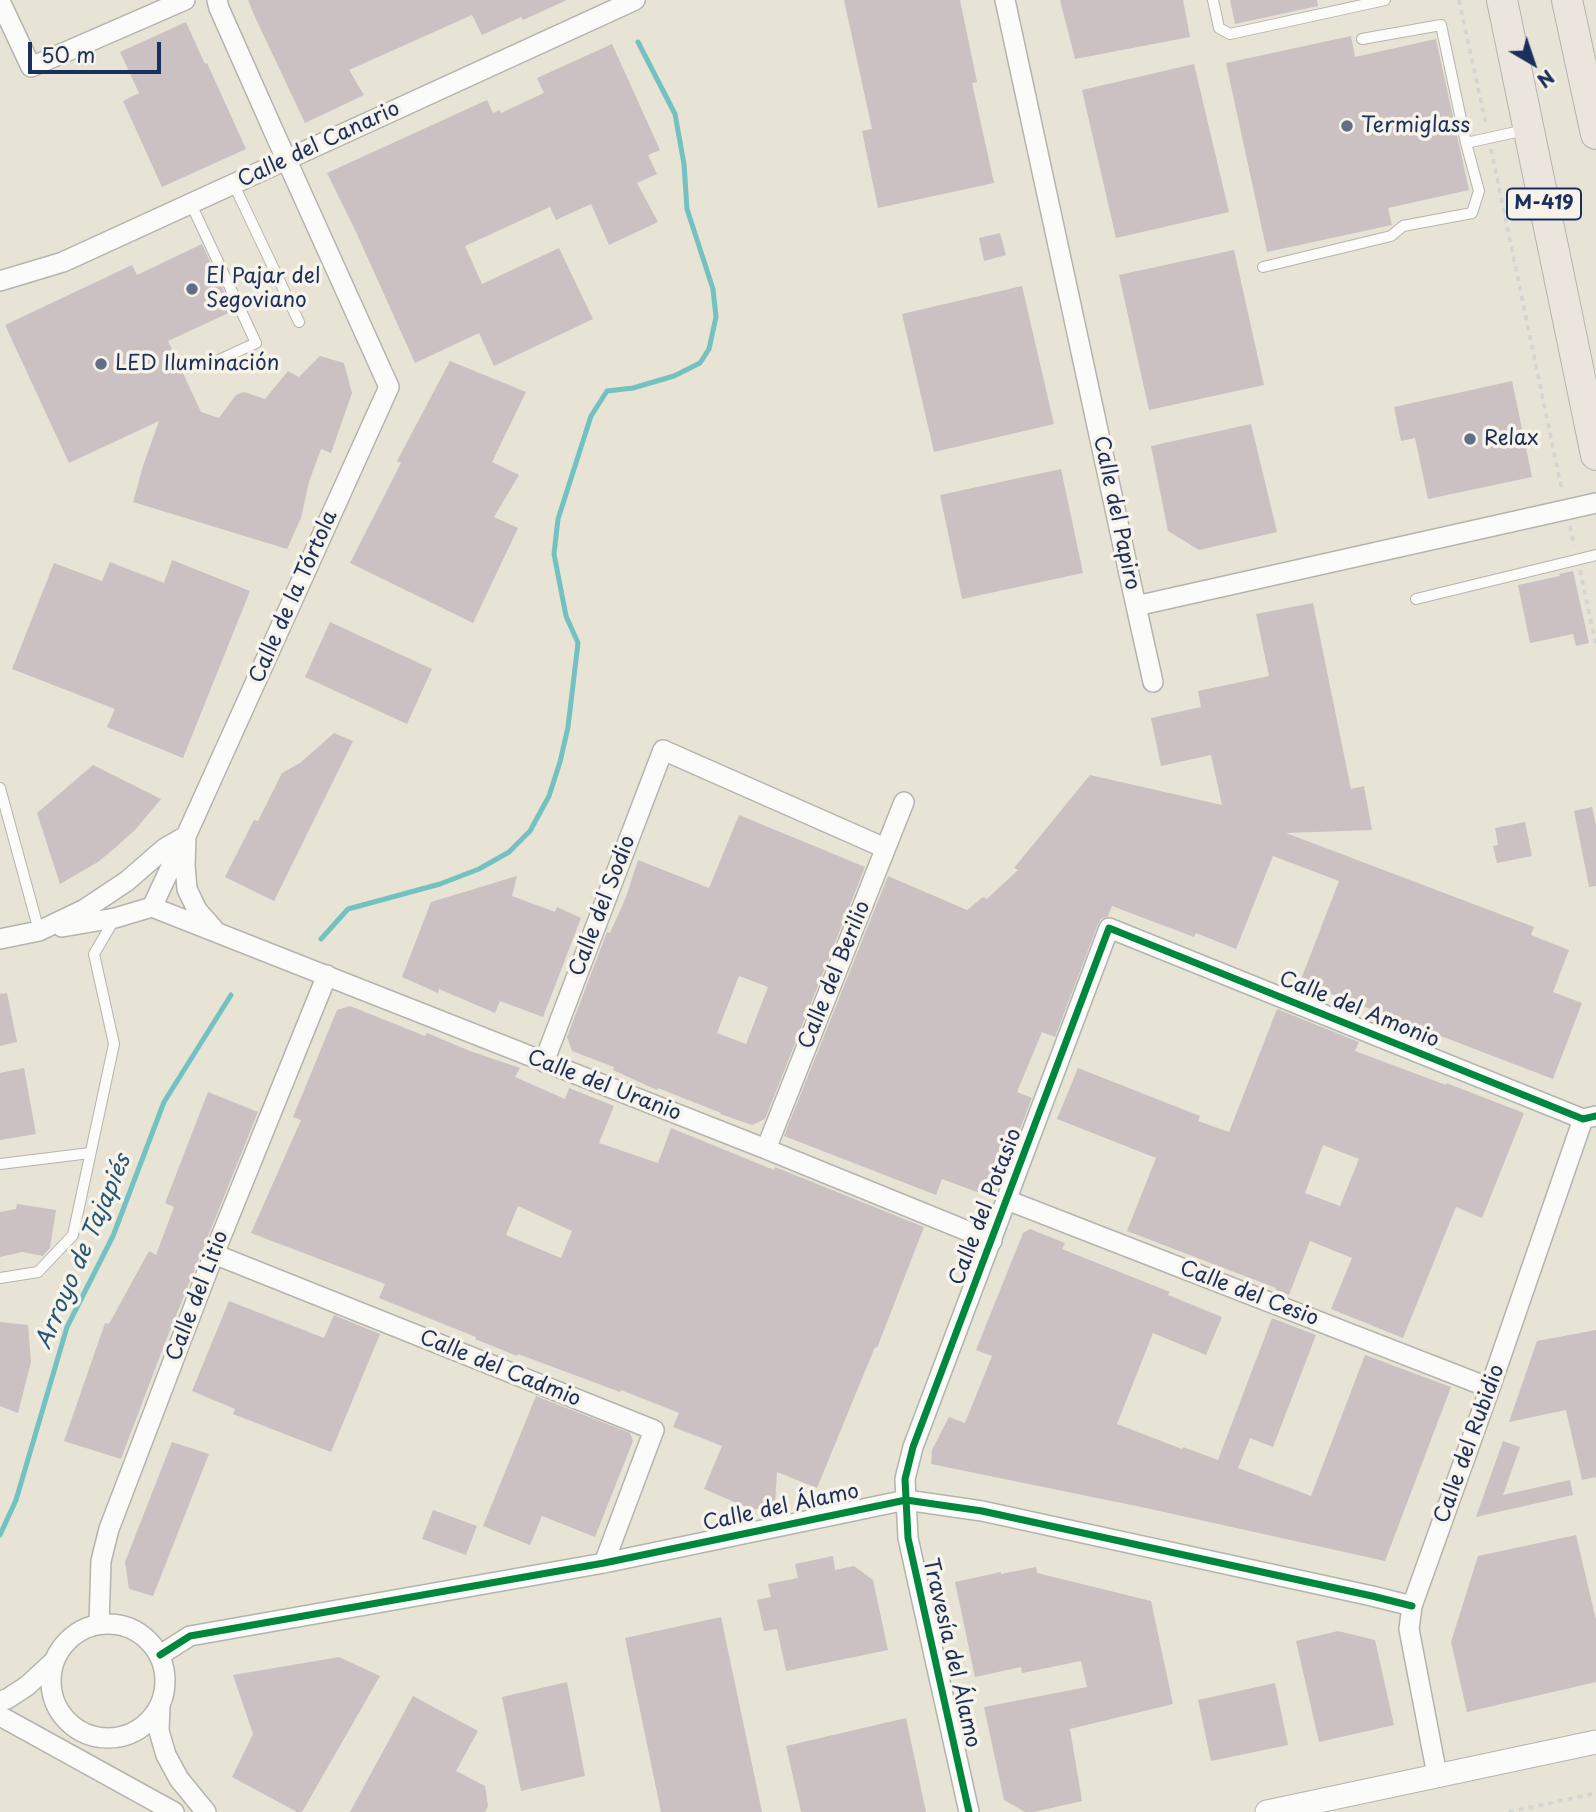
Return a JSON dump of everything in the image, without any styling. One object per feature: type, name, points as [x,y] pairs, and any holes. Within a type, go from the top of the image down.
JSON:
[{"type":"main road","name":"M-419","points":[[1502,0],[1596,455]]},
{"type":"main road","points":[[1567,0],[1596,134]]},
{"type":"street","points":[[0,1],[31,67],[185,0]]},
{"type":"street","name":"Calle de la Tórtola","points":[[152,907],[389,387],[217,0]]},
{"type":"street","name":"Calle del Canario","points":[[0,281],[63,262],[635,0]]},
{"type":"street","name":"Calle del Papiro","points":[[1004,0],[1136,606],[1596,503]]},
{"type":"street","points":[[1136,606],[1153,682]]},
{"type":"street","name":"Calle del Sodio","points":[[544,1062],[663,750],[885,848]]},
{"type":"street","name":"Calle del Berilio","points":[[766,1149],[904,802]]},
{"type":"street","points":[[39,931],[85,909],[127,881],[165,848],[186,836]]},
{"type":"street","points":[[186,836],[187,889],[197,910],[216,931]]},
{"type":"street","points":[[0,939],[115,918],[152,907]]},
{"type":"street","name":"Calle del Uranio","points":[[152,907],[992,1241]]},
{"type":"street","name":"Calle del Amonio","points":[[1109,928],[1590,1117]]},
{"type":"street","name":"Calle del Potasio","points":[[906,1500],[905,1479],[913,1447],[1109,928]]},
{"type":"street","name":"Calle del Litio","points":[[99,1624],[101,1561],[109,1529],[214,1254],[327,975]]},
{"type":"street","name":"Calle del Rubidio","points":[[1437,1774],[1409,1629],[1412,1606],[1590,1117]]},
{"type":"street","name":"Calle del Cesio","points":[[1007,1200],[1490,1388]]},
{"type":"street","name":"Calle del Cadmio","points":[[214,1254],[654,1430],[604,1563]]},
{"type":"street","name":"Calle del Álamo","points":[[159,1655],[190,1636],[604,1563],[906,1500],[982,1511],[1412,1606]]},
{"type":"street","name":"Travesía del Álamo","points":[[906,1500],[908,1538],[969,1812]]},
{"type":"street","points":[[0,1701],[27,1686],[53,1662],[64,1644],[79,1631],[99,1624],[123,1625],[144,1636],[159,1655],[165,1680],[159,1731],[166,1755],[179,1779],[206,1812]]},
{"type":"street","points":[[53,1662],[50,1686],[58,1710],[75,1729],[98,1738],[123,1737],[145,1726],[160,1705]]},
{"type":"street","points":[[0,1716],[174,1812]]},
{"type":"street","points":[[1267,1812],[1596,1742]]},
{"type":"lane","points":[[1213,0],[1219,28],[1230,34],[1385,0]]},
{"type":"lane","points":[[1263,268],[1391,236],[1404,226],[1472,213],[1479,191],[1441,25],[1362,39]]},
{"type":"lane","points":[[1466,143],[1529,129]]},
{"type":"lane","points":[[234,185],[299,322]]},
{"type":"lane","points":[[191,204],[256,343],[208,365]]},
{"type":"lane","points":[[1416,599],[1596,555]]},
{"type":"lane","points":[[0,788],[39,931]]},
{"type":"lane","points":[[0,1278],[38,1272],[73,1235],[114,1044],[94,954],[115,918]]},
{"type":"lane","points":[[0,1164],[90,1153]]},
{"type":"path","points":[[1459,0],[1596,645]]},
{"type":"path","points":[[1509,1812],[1596,1793]]},
{"type":"building","points":[[248,0],[567,0],[482,35],[472,15],[349,70],[364,95],[305,123]]},
{"type":"building","points":[[844,0],[960,0],[977,82],[972,83],[994,183],[878,208],[862,131],[872,129]]},
{"type":"building","points":[[1060,0],[1183,0],[1190,37],[1075,59]]},
{"type":"building","points":[[1230,0],[1317,0],[1318,6],[1235,24]]},
{"type":"building","points":[[186,22],[246,149],[162,187],[123,101],[139,93],[120,52]]},
{"type":"building","name":"Termiglass","points":[[1351,36],[1355,57],[1436,39],[1469,190],[1388,208],[1392,225],[1267,252],[1226,63]]},
{"type":"building","points":[[612,44],[660,150],[648,155],[657,174],[637,183],[658,222],[609,245],[591,204],[556,220],[550,207],[465,246],[482,284],[559,248],[593,319],[494,366],[479,333],[415,363],[327,173],[487,100],[493,113],[500,110],[501,113],[544,93],[537,78]]},
{"type":"building","points":[[1194,64],[1229,212],[1116,238],[1082,90]]},
{"type":"building","points":[[1000,233],[1006,255],[984,261],[979,238]]},
{"type":"building","points":[[202,244],[233,311],[168,341],[201,412],[219,418],[236,395],[244,392],[265,399],[288,371],[299,377],[320,356],[344,363],[352,393],[331,453],[321,449],[309,482],[301,518],[287,549],[133,502],[159,421],[69,463],[5,325],[132,265],[137,275]]},
{"type":"building","points":[[1234,250],[1264,385],[1149,410],[1119,275]]},
{"type":"building","points":[[1022,286],[1054,424],[934,452],[902,314]]},
{"type":"building","points":[[450,361],[526,392],[492,462],[519,475],[494,517],[518,528],[473,623],[350,563],[401,463],[397,461]]},
{"type":"building","name":"Relax","points":[[1512,381],[1532,477],[1428,499],[1415,438],[1401,441],[1394,407]]},
{"type":"building","points":[[1251,424],[1277,532],[1199,550],[1168,531],[1151,446]]},
{"type":"building","points":[[1061,469],[1083,573],[962,599],[940,495]]},
{"type":"building","points":[[172,560],[250,591],[183,758],[107,727],[115,709],[12,669],[54,563],[102,581],[110,562],[164,583]]},
{"type":"building","points":[[1573,571],[1589,643],[1576,646],[1573,634],[1530,643],[1518,585]]},
{"type":"building","points":[[1313,603],[1351,789],[1364,786],[1372,830],[1286,833],[1534,927],[1531,935],[1569,950],[1553,992],[1582,1003],[1553,1079],[1300,982],[1339,881],[1273,856],[1236,949],[1196,933],[1194,937],[1112,906],[1108,916],[1101,919],[1055,1037],[1042,1032],[1017,1092],[1032,1098],[993,1198],[942,1179],[936,1195],[784,1136],[888,876],[967,910],[983,897],[987,899],[1018,870],[1014,868],[1090,775],[1222,805],[1211,755],[1161,766],[1151,718],[1201,707],[1198,691],[1269,676],[1256,614]]},
{"type":"building","points":[[330,622],[432,669],[407,724],[305,677]]},
{"type":"building","points":[[334,733],[353,741],[274,901],[225,877],[282,773],[300,763]]},
{"type":"building","points":[[93,765],[161,799],[135,830],[116,847],[98,862],[60,884],[37,813]]},
{"type":"building","points":[[1592,807],[1596,825],[1596,886],[1589,887],[1574,811]]},
{"type":"building","points":[[739,815],[865,867],[765,1119],[752,1125],[658,1088],[657,1090],[613,1070],[614,1067],[572,1051],[567,1037],[607,932],[610,933],[626,897],[638,860],[709,888]],"holes":[[[739,976],[768,987],[746,1044],[717,1033]]]},
{"type":"building","points":[[1525,822],[1532,856],[1497,863],[1493,846],[1498,845],[1495,828]]},
{"type":"building","points":[[517,876],[512,896],[555,912],[557,907],[581,918],[543,1017],[500,1001],[495,1013],[439,989],[438,993],[402,977],[431,902]]},
{"type":"building","points":[[7,993],[17,1042],[0,1046],[0,994]]},
{"type":"building","points":[[350,1006],[425,1036],[427,1033],[520,1068],[515,1077],[565,1099],[569,1088],[614,1106],[599,1143],[658,1163],[671,1128],[924,1227],[877,1348],[875,1347],[817,1488],[777,1472],[775,1505],[753,1510],[704,1489],[722,1446],[673,1427],[679,1413],[475,1339],[476,1337],[379,1298],[385,1284],[251,1233],[301,1120],[293,1117],[337,1010]],"holes":[[[518,1206],[572,1231],[561,1258],[506,1235]]]},
{"type":"building","points":[[1277,1009],[1359,1042],[1355,1051],[1524,1113],[1482,1218],[1456,1207],[1403,1338],[1331,1309],[1352,1258],[1310,1241],[1289,1295],[1127,1231],[1156,1158],[1057,1119],[1078,1068],[1200,1116],[1198,1121],[1229,1132]],"holes":[[[1323,1145],[1359,1159],[1340,1206],[1305,1193]]]},
{"type":"building","points":[[24,1068],[36,1134],[0,1140],[0,1073]]},
{"type":"building","points":[[208,1092],[258,1112],[121,1459],[64,1441],[105,1323],[109,1324],[149,1251],[156,1255],[174,1207],[165,1203]]},
{"type":"building","points":[[17,1204],[56,1210],[50,1248],[43,1256],[22,1252],[0,1257],[0,1212],[16,1209]]},
{"type":"building","points":[[1030,1229],[1065,1243],[1062,1249],[1170,1292],[1168,1295],[1222,1317],[1206,1355],[1153,1333],[1117,1424],[1182,1449],[1183,1447],[1218,1460],[1272,1318],[1316,1335],[1273,1447],[1250,1438],[1238,1468],[1311,1496],[1365,1355],[1451,1387],[1385,1561],[931,1464],[932,1450],[949,1417],[965,1423],[992,1356],[976,1350],[1023,1233]]},
{"type":"building","points":[[229,1301],[324,1338],[334,1315],[380,1334],[331,1452],[233,1414],[235,1409],[192,1391]]},
{"type":"building","points":[[0,1322],[28,1325],[31,1362],[18,1413],[0,1406]]},
{"type":"building","points":[[1596,1330],[1596,1477],[1582,1480],[1566,1410],[1509,1422],[1537,1341]]},
{"type":"building","points":[[536,1396],[630,1433],[633,1441],[595,1537],[542,1516],[530,1545],[483,1526]]},
{"type":"building","points":[[1503,1441],[1520,1447],[1503,1495],[1570,1480],[1573,1495],[1476,1517]]},
{"type":"building","points":[[172,1442],[209,1454],[153,1596],[129,1589],[125,1562]]},
{"type":"building","points":[[433,1510],[477,1526],[466,1555],[422,1539]]},
{"type":"building","points":[[1576,1535],[1596,1620],[1596,1682],[1467,1712],[1451,1642],[1478,1556]]},
{"type":"building","points":[[833,1556],[835,1570],[854,1566],[873,1580],[888,1650],[786,1671],[777,1629],[764,1631],[757,1600],[771,1597],[768,1584],[798,1578],[795,1564]]},
{"type":"building","points":[[1036,1567],[1037,1573],[1151,1601],[1173,1704],[1070,1729],[1082,1801],[1025,1812],[1004,1800],[984,1707],[1087,1687],[1081,1661],[1022,1673],[1021,1667],[975,1677],[955,1582]]},
{"type":"building","points":[[721,1617],[762,1812],[661,1812],[625,1638]]},
{"type":"building","points":[[1338,1631],[1375,1640],[1394,1725],[1319,1742],[1296,1641]]},
{"type":"building","points":[[339,1657],[380,1676],[302,1812],[297,1812],[232,1777],[253,1734],[233,1675]]},
{"type":"building","points":[[567,1682],[585,1776],[521,1791],[502,1697]]},
{"type":"building","points":[[1275,1683],[1288,1745],[1211,1761],[1198,1700]]},
{"type":"building","points":[[413,1696],[478,1731],[456,1771],[485,1786],[488,1806],[485,1812],[350,1812]]},
{"type":"building","points":[[906,1718],[926,1812],[801,1812],[786,1746]]},
{"type":"waterway","name":"Arroyo de Tajapiés","points":[[321,939],[348,909],[440,884],[479,869],[509,852],[530,831],[549,796],[568,727],[578,643],[566,616],[554,554],[558,519],[591,416],[607,391],[633,388],[674,376],[700,363],[709,349],[716,317],[713,289],[687,209],[684,164],[675,114],[638,42]]},
{"type":"waterway","name":"Arroyo de Tajapiés","points":[[0,1535],[16,1500],[67,1327],[113,1236],[164,1102],[231,995]]},
{"type":"cycle path","points":[[969,1812],[908,1538],[905,1479],[913,1447],[1109,928],[1583,1119],[1596,1116]]},
{"type":"cycle path","points":[[160,1655],[190,1636],[604,1563],[906,1500],[982,1511],[1412,1606]]},
{"type":"place","name":"Termiglass","points":[[1347,126]]},
{"type":"place","name":"El Pajar del Segoviano","points":[[192,289]]},
{"type":"place","name":"LED Iluminación","points":[[101,364]]},
{"type":"place","name":"Relax","points":[[1470,439]]}]
